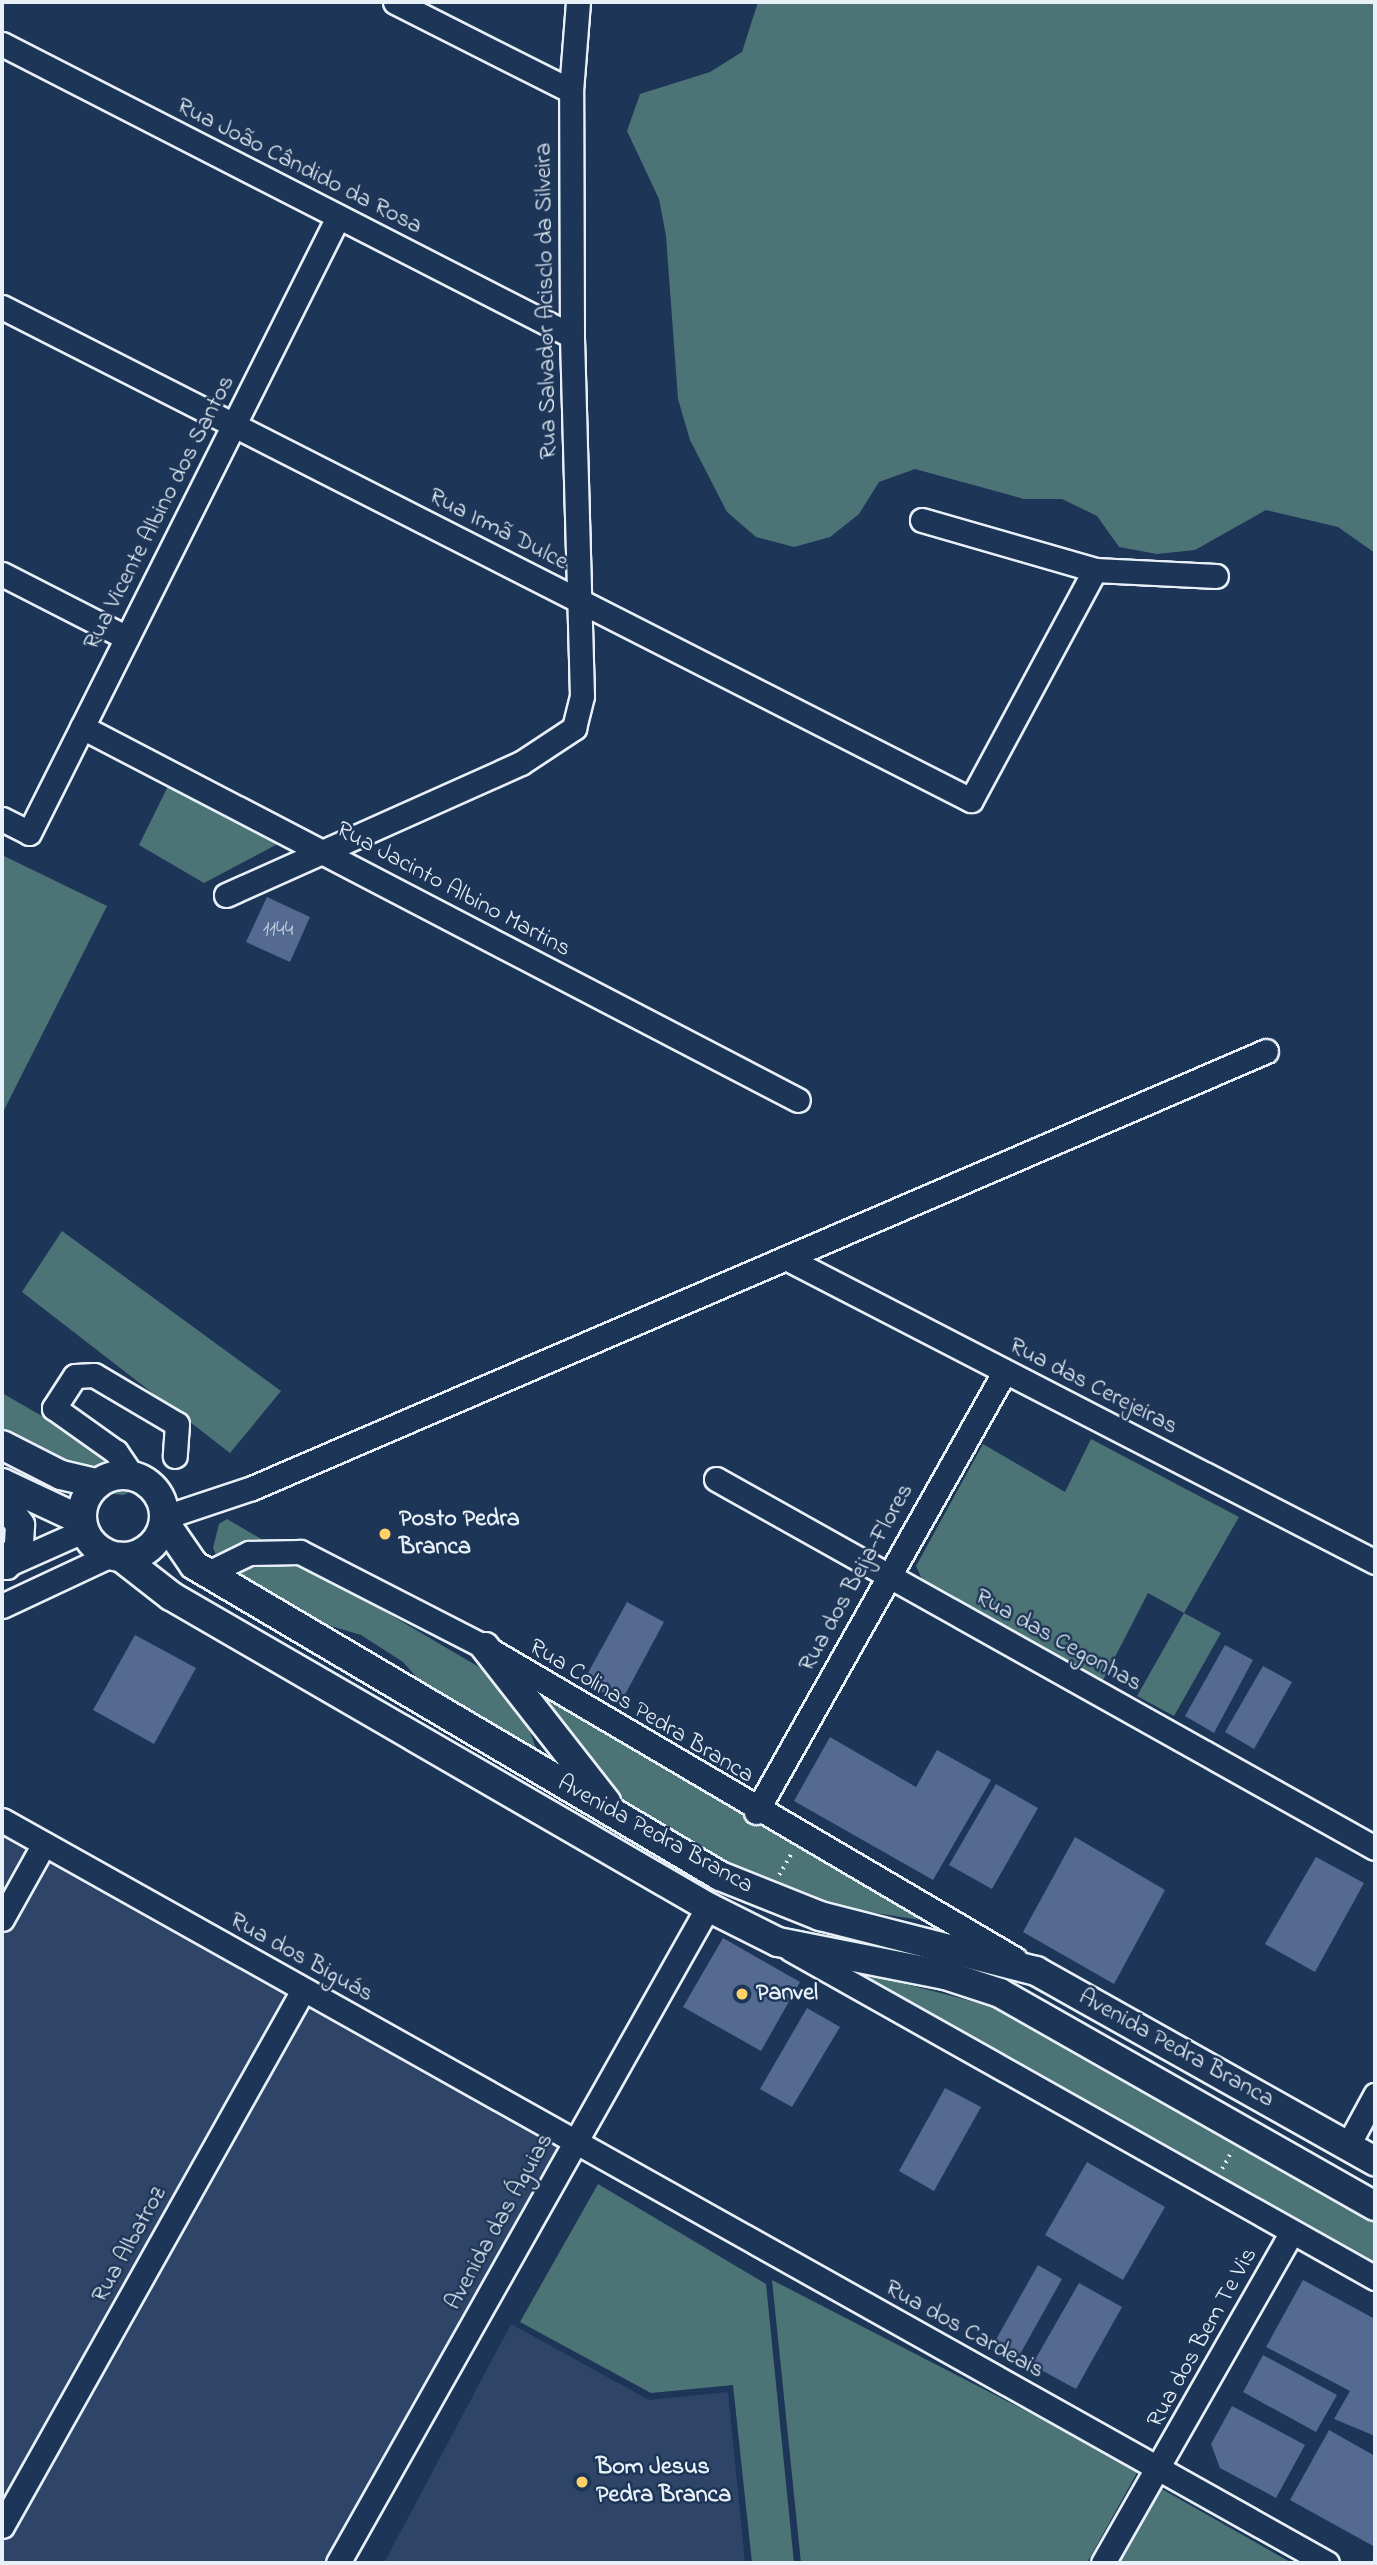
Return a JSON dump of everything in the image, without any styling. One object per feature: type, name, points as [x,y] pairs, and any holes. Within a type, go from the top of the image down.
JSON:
[{"type":"main road","points":[[2,1445],[61,1475],[95,1483],[131,1474],[153,1487],[165,1520],[141,1553],[116,1556],[92,1544],[83,1525],[2,1483]]},
{"type":"main road","points":[[83,1525],[95,1483]]},
{"type":"main road","points":[[2,1500],[20,1525],[19,1546],[4,1566]]},
{"type":"main road","name":"Avenida Pedra Branca","points":[[165,1520],[194,1565],[616,1816],[766,1897],[1036,1971],[1375,2161]]},
{"type":"main road","name":"Avenida Pedra Branca","points":[[116,1556],[171,1596],[708,1907],[778,1942],[945,1975],[1000,1993],[1375,2207]]},
{"type":"main road","points":[[485,1647],[616,1816]]},
{"type":"street","points":[[395,2],[571,91]]},
{"type":"street","name":"Rua Salvador Acisclo da Silveira","points":[[226,895],[562,740],[574,728],[582,695],[572,336],[571,91],[578,2]]},
{"type":"street","name":"Rua João Cândido da Rosa","points":[[2,44],[572,336]]},
{"type":"street","name":"Rua Vicente Albino dos Santos","points":[[2,819],[29,833],[338,217]]},
{"type":"street","name":"Rua Irmã Dulce","points":[[2,307],[971,800],[1095,570]]},
{"type":"street","points":[[922,520],[1095,570],[1216,576]]},
{"type":"street","points":[[2,574],[127,639]]},
{"type":"street","name":"Rua Jacinto Albino Martins","points":[[82,727],[798,1100]]},
{"type":"street","points":[[165,1520],[252,1488],[1266,1051]]},
{"type":"street","name":"Rua das Cerejeiras","points":[[786,1258],[1375,1562]]},
{"type":"street","name":"Rua dos Beija-Flores","points":[[756,1812],[1005,1371]]},
{"type":"street","points":[[131,1474],[116,1452],[54,1408],[75,1376],[93,1375],[177,1424],[174,1457]]},
{"type":"street","name":"Rua das Cegonhas","points":[[716,1479],[1375,1848]]},
{"type":"street","points":[[4,1566],[83,1525]]},
{"type":"street","name":"Rua Colinas Pedra Branca","points":[[208,1573],[249,1553],[300,1552],[485,1647],[756,1812],[1036,1971]]},
{"type":"street","points":[[2,1606],[116,1556]]},
{"type":"street","name":"Rua dos Biguás","points":[[2,1820],[575,2143]]},
{"type":"street","points":[[2,1919],[44,1844]]},
{"type":"street","name":"Avenida das Águias","points":[[338,2563],[708,1907]]},
{"type":"street","name":"Avenida Pedra Branca","points":[[778,1942],[1375,2278]]},
{"type":"street","name":"Rua Albatroz","points":[[2,2526],[303,1990]]},
{"type":"street","points":[[1348,2145],[1375,2095]]},
{"type":"street","name":"Rua dos Cardeais","points":[[575,2143],[1327,2563]]},
{"type":"street","name":"Rua dos Bem Te Vis","points":[[1103,2563],[1292,2232]]},
{"type":"shaded area","points":[[2,1831],[562,2147],[326,2563],[2,2563]]},
{"type":"shaded area","name":"Bom Jesus Pedra Branca","points":[[511,2324],[649,2400],[728,2392],[745,2563],[384,2563]]},
{"type":"green space","points":[[758,2],[1375,2],[1375,553],[1338,527],[1266,510],[1195,550],[1157,554],[1119,547],[1097,516],[1062,499],[1024,499],[915,469],[879,482],[859,514],[830,537],[794,547],[756,537],[727,512],[690,440],[678,399],[666,236],[659,199],[627,131],[640,94],[710,72],[742,52]]},
{"type":"green space","points":[[173,776],[287,839],[204,883],[139,845]]},
{"type":"green space","points":[[2,855],[107,906],[2,1114]]},
{"type":"green space","points":[[62,1231],[281,1391],[230,1453],[22,1292]]},
{"type":"green space","points":[[2,1393],[146,1476],[146,1485],[123,1495],[104,1493],[2,1438]]},
{"type":"green space","points":[[1091,1439],[1239,1517],[1184,1613],[1148,1593],[1101,1684],[922,1579],[916,1566],[983,1444],[1065,1492]]},
{"type":"green space","points":[[227,1519],[479,1667],[525,1719],[536,1748],[427,1689],[403,1662],[361,1635],[301,1617],[220,1564],[213,1548],[219,1524]]},
{"type":"green space","points":[[1184,1613],[1221,1633],[1174,1716],[1137,1696]]},
{"type":"green space","points":[[538,1695],[933,1922],[812,1903],[745,1879],[640,1818],[615,1797]]},
{"type":"green space","points":[[855,1971],[995,2007],[1375,2221],[1375,2265]]},
{"type":"green space","points":[[598,2184],[766,2284],[794,2563],[752,2563],[733,2385],[651,2393],[520,2322]]},
{"type":"green space","points":[[772,2280],[1139,2469],[1087,2563],[801,2563]]},
{"type":"green space","points":[[1153,2484],[1292,2563],[1107,2563]]},
{"type":"building","points":[[267,897],[310,917],[290,962],[246,942]]},
{"type":"building","points":[[627,1602],[664,1622],[621,1702],[583,1682]]},
{"type":"building","points":[[135,1635],[196,1668],[154,1744],[93,1710]]},
{"type":"building","points":[[1225,1645],[1253,1660],[1214,1733],[1185,1716]]},
{"type":"building","points":[[1263,1666],[1292,1682],[1254,1749],[1225,1732]]},
{"type":"building","points":[[830,1737],[916,1787],[937,1750],[991,1780],[933,1880],[794,1801]]},
{"type":"building","points":[[996,1784],[1038,1808],[992,1889],[949,1865]]},
{"type":"building","points":[[1075,1837],[1165,1890],[1114,1984],[1023,1932]]},
{"type":"building","points":[[1316,1857],[1364,1883],[1315,1972],[1265,1944]]},
{"type":"building","name":"Panvel","points":[[723,1938],[800,1982],[761,2051],[683,2007]]},
{"type":"building","points":[[807,2008],[840,2027],[792,2107],[760,2089]]},
{"type":"building","points":[[945,2088],[981,2107],[934,2191],[899,2171]]},
{"type":"building","points":[[1087,2162],[1165,2207],[1123,2280],[1045,2235]]},
{"type":"building","points":[[1038,2265],[1062,2279],[1019,2356],[994,2343]]},
{"type":"building","points":[[1303,2280],[1375,2319],[1375,2436],[1334,2419],[1350,2391],[1266,2347]]},
{"type":"building","points":[[1079,2283],[1122,2307],[1076,2389],[1032,2365]]},
{"type":"building","points":[[1263,2355],[1337,2395],[1316,2432],[1243,2392]]},
{"type":"building","points":[[1232,2406],[1305,2445],[1276,2498],[1220,2468],[1211,2444]]},
{"type":"building","points":[[1329,2430],[1375,2456],[1375,2547],[1290,2500]]},
{"type":"place","name":"Posto Pedra Branca","points":[[385,1534]]},
{"type":"place","name":"Panvel","points":[[742,1994]]},
{"type":"place","name":"Bom Jesus Pedra Branca","points":[[582,2482]]}]
